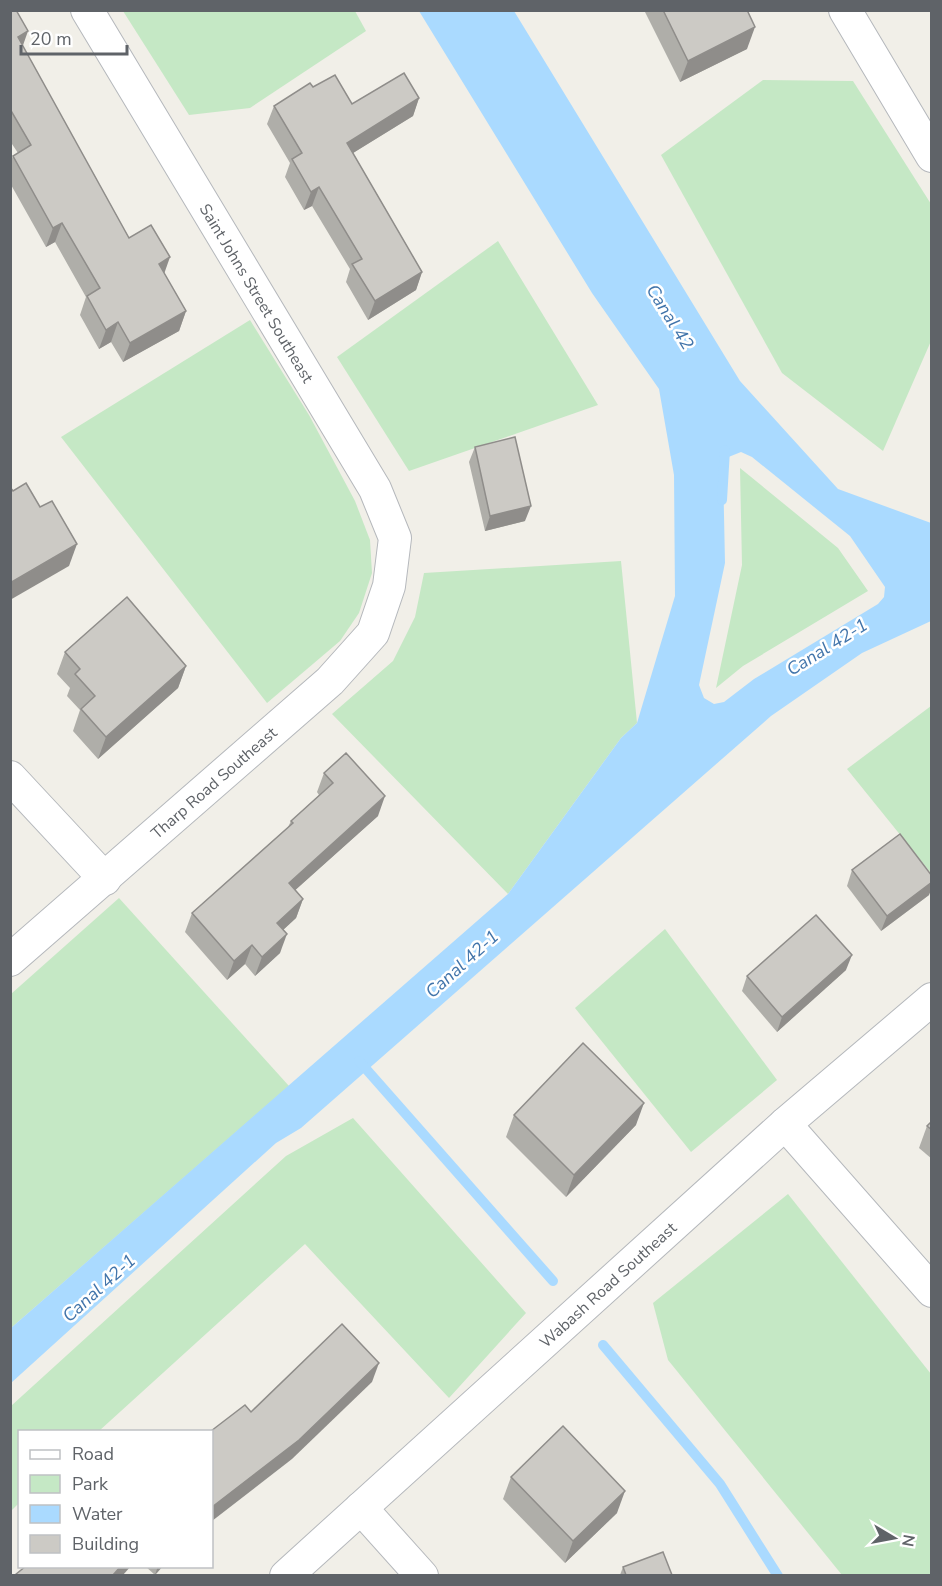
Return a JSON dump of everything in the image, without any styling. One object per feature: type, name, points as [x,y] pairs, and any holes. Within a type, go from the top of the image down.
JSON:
[{"type":"street","name":"Saint Johns Street Southeast","points":[[87,10],[375,489],[395,538],[389,586]]},
{"type":"street","points":[[845,10],[932,156]]},
{"type":"street","name":"Tharp Road Southeast","points":[[10,960],[330,681],[373,633],[389,586]]},
{"type":"street","points":[[10,777],[105,879]]},
{"type":"street","name":"Wabash Road Southeast","points":[[286,1575],[785,1124],[932,999]]},
{"type":"street","points":[[785,1124],[932,1291]]},
{"type":"street","points":[[361,1509],[422,1575]]},
{"type":"green space","points":[[123,11],[355,11],[366,31],[250,108],[189,115]]},
{"type":"green space","points":[[763,80],[853,81],[931,204],[931,341],[883,451],[782,373],[661,155]]},
{"type":"green space","points":[[498,241],[598,405],[409,471],[337,357]]},
{"type":"green space","points":[[250,320],[309,415],[355,501],[370,540],[372,573],[359,613],[340,641],[267,703],[61,437]]},
{"type":"green space","points":[[740,468],[838,548],[868,591],[743,666],[716,688],[742,565]]},
{"type":"green space","points":[[621,561],[637,723],[621,738],[508,894],[332,714],[393,661],[415,617],[424,573]]},
{"type":"green space","points":[[931,706],[931,873],[847,769]]},
{"type":"green space","points":[[119,898],[289,1086],[11,1328],[11,994]]},
{"type":"green space","points":[[665,929],[777,1080],[691,1152],[575,1008]]},
{"type":"green space","points":[[353,1118],[526,1313],[449,1398],[305,1244],[100,1430],[18,1430],[18,1504],[11,1511],[11,1406],[286,1156]]},
{"type":"green space","points":[[788,1194],[931,1374],[931,1575],[842,1575],[668,1360],[653,1303]]},
{"type":"water","points":[[419,11],[514,11],[740,381],[838,489],[931,523],[931,621],[862,653],[771,716],[301,1128],[276,1143],[11,1383],[11,1328],[508,894],[621,738],[637,723],[675,596],[674,475],[659,389],[592,293]],"holes":[[[741,452],[752,457],[850,536],[885,587],[884,597],[878,604],[754,679],[724,702],[714,704],[704,698],[699,685],[725,563],[723,467],[726,458]]]},
{"type":"building","points":[[10,10],[16,10],[28,31],[18,37],[129,238],[151,225],[170,257],[159,264],[186,311],[130,343],[118,322],[106,330],[87,296],[100,288],[62,223],[53,228],[13,156],[31,145],[10,109]]},
{"type":"building","points":[[663,10],[747,10],[755,27],[688,61]]},
{"type":"building","points":[[404,73],[419,98],[347,143],[422,272],[375,301],[352,264],[362,259],[319,187],[311,192],[292,159],[302,153],[274,106],[310,83],[313,87],[335,75],[352,104]]},
{"type":"building","points":[[515,437],[531,506],[490,516],[475,447]]},
{"type":"building","points":[[26,483],[40,507],[52,501],[77,544],[10,583],[10,487],[13,491]]},
{"type":"building","points":[[127,597],[186,666],[106,737],[81,709],[95,696],[75,674],[80,669],[65,652]]},
{"type":"building","points":[[346,753],[385,796],[289,883],[303,899],[277,923],[287,934],[262,957],[252,945],[234,961],[192,913],[293,823],[291,821],[333,783],[324,773]]},
{"type":"building","points":[[900,834],[932,876],[932,882],[887,916],[852,870]]},
{"type":"building","points":[[816,915],[852,955],[782,1017],[747,976]]},
{"type":"building","points":[[583,1043],[644,1103],[574,1175],[514,1115]]},
{"type":"building","points":[[342,1324],[379,1363],[299,1440],[213,1506],[212,1430],[245,1405],[251,1412]]},
{"type":"building","points":[[563,1426],[625,1491],[573,1541],[511,1477]]},
{"type":"building","points":[[663,1552],[672,1575],[626,1575],[623,1567]]},
{"type":"building","points":[[24,1568],[119,1568],[113,1575],[15,1575]]},
{"type":"waterway","points":[[722,500],[725,450]]},
{"type":"waterway","points":[[359,1061],[553,1281]]},
{"type":"waterway","points":[[603,1345],[720,1484],[778,1576]]},
{"type":"water label","name":"Canal 42","points":[[670,317]]},
{"type":"water label","name":"Canal 42-1","points":[[827,647]]},
{"type":"water label","name":"Canal 42-1","points":[[462,964]]},
{"type":"water label","name":"Canal 42-1","points":[[99,1288]]}]
